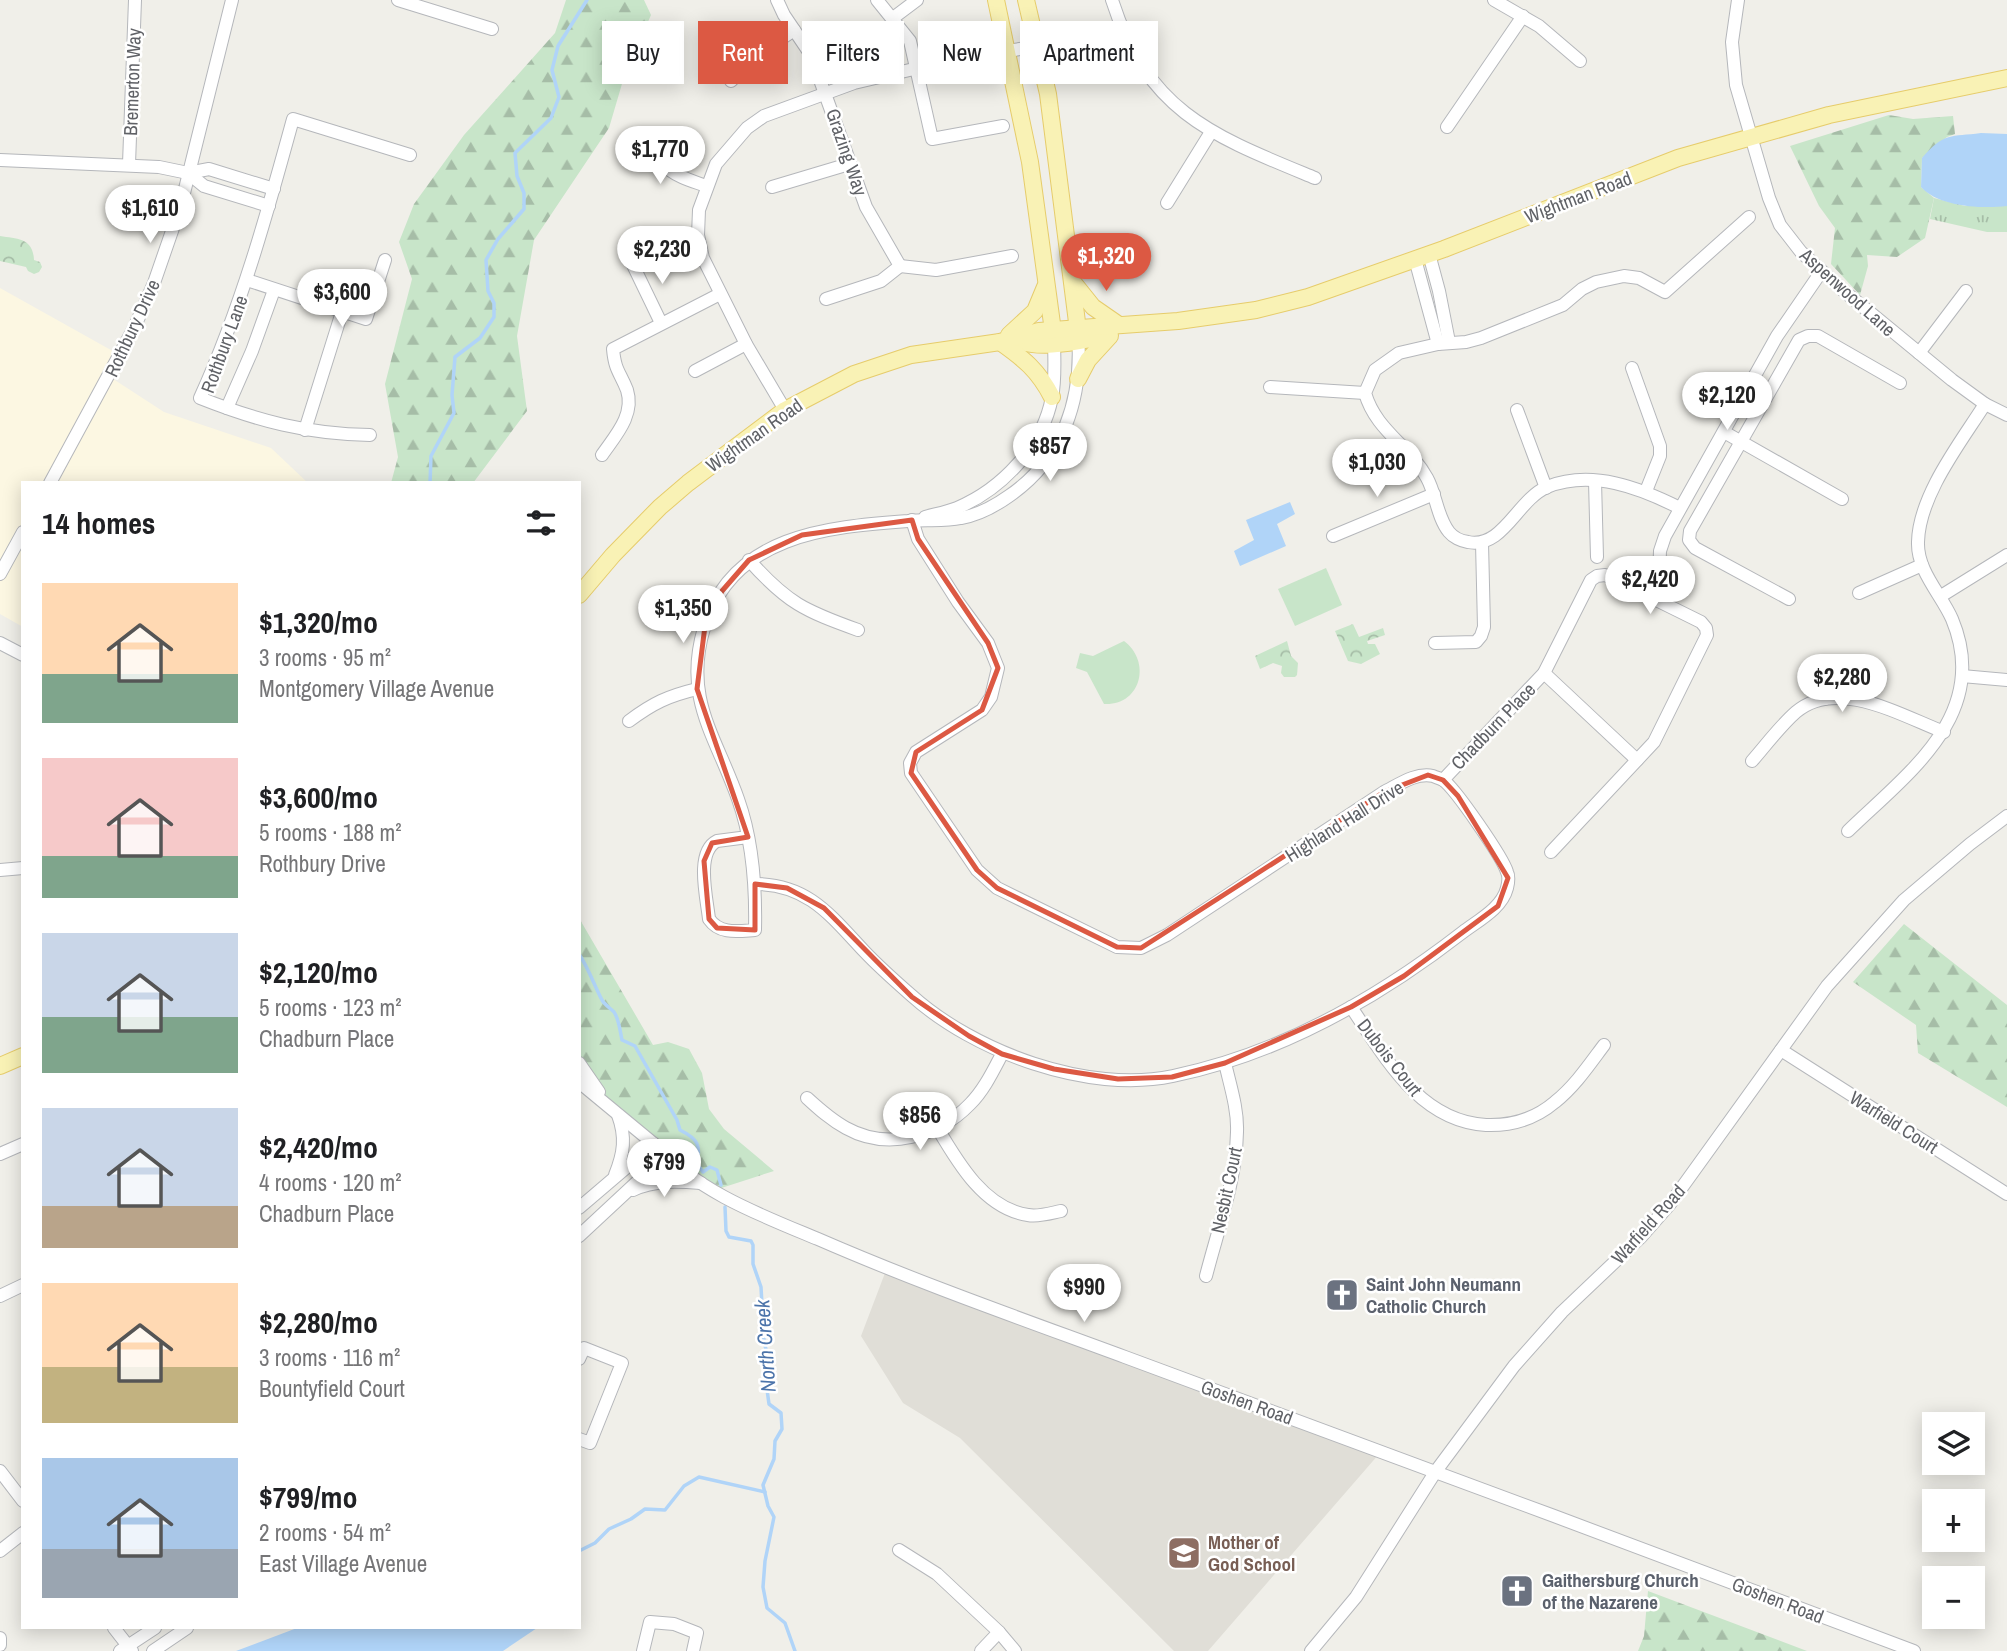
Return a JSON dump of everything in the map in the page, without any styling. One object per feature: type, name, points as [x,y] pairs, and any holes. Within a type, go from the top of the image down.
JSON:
[{"type":"main road","points":[[996,0],[1030,162],[1054,337]]},
{"type":"main road","points":[[1026,0],[1031,21]]},
{"type":"main road","name":"Wightman Road","points":[[581,593],[612,555],[660,507],[736,444],[785,410],[854,374],[911,355],[1007,340],[1028,334],[1054,337],[1115,330],[1137,332],[1152,324],[1256,310],[1308,297],[1422,257],[1678,158],[1829,115],[2007,78]]},
{"type":"main road","points":[[1046,84],[1078,336]]},
{"type":"main road","points":[[1073,281],[1115,330],[1088,360],[1078,379]]},
{"type":"main road","points":[[1046,282],[1035,311],[1007,340],[1042,377],[1052,397]]},
{"type":"main road","points":[[0,1066],[21,1057]]},
{"type":"street","name":"Bremerton Way","points":[[129,164],[135,0]]},
{"type":"street","name":"Rothbury Drive","points":[[51,481],[135,327],[154,283],[172,232],[232,0]]},
{"type":"street","points":[[398,0],[429,5],[492,29]]},
{"type":"street","name":"Grazing Way","points":[[777,0],[811,55],[866,207],[900,266]]},
{"type":"street","points":[[877,0],[910,41],[932,139],[1003,126]]},
{"type":"street","points":[[893,18],[917,0]]},
{"type":"street","points":[[1112,0],[1120,25],[1147,76],[1175,105],[1230,142],[1315,178]]},
{"type":"street","points":[[1494,0],[1539,26],[1580,61]]},
{"type":"street","name":"Aspenwood Lane","points":[[1738,0],[1732,42],[1736,85],[1749,138],[1780,225],[1821,272],[1985,404],[2007,415]]},
{"type":"street","points":[[1447,127],[1523,16]]},
{"type":"street","points":[[788,34],[794,30]]},
{"type":"street","points":[[785,410],[746,344],[703,258],[698,235],[699,210],[716,164],[747,128],[764,116],[854,83],[1020,49]]},
{"type":"street","name":"Rothbury Lane","points":[[370,435],[304,430],[261,420],[200,398],[247,280],[293,119],[410,155]]},
{"type":"street","points":[[1167,204],[1212,132]]},
{"type":"street","points":[[648,143],[660,163],[670,173],[706,186]]},
{"type":"street","points":[[0,160],[129,164],[188,173],[209,169],[274,189]]},
{"type":"street","points":[[772,187],[849,164]]},
{"type":"street","points":[[188,173],[204,186],[269,206]]},
{"type":"street","points":[[1680,508],[1646,491],[1622,484],[1572,482],[1546,488],[1529,500],[1498,534],[1482,543],[1459,539],[1450,533],[1428,479],[1376,419],[1365,393],[1369,379],[1385,361],[1399,353],[1443,343],[1473,340],[1563,305],[1582,289],[1610,278],[1639,278],[1665,292],[1749,217]]},
{"type":"street","points":[[658,250],[633,265],[661,323]]},
{"type":"street","points":[[826,299],[881,281],[900,266],[936,270],[1012,256]]},
{"type":"street","points":[[1422,257],[1443,343]]},
{"type":"street","points":[[247,280],[366,318],[385,260]]},
{"type":"street","points":[[1651,598],[1659,576],[1661,545],[1680,508],[1777,336],[1821,272]]},
{"type":"street","points":[[226,408],[252,351],[274,290]]},
{"type":"street","points":[[1919,353],[1966,291]]},
{"type":"street","points":[[602,455],[628,414],[626,390],[615,368],[613,349],[720,294]]},
{"type":"street","points":[[304,430],[342,312]]},
{"type":"street","points":[[748,837],[712,843],[707,849],[704,861],[709,919],[712,924],[729,931],[755,930],[755,884],[748,837],[738,799],[704,717],[697,689],[698,651],[705,626],[726,584],[749,560],[780,543],[802,535],[830,528],[964,518],[1003,501],[1026,485],[1060,442],[1071,415],[1078,379],[1078,336]]},
{"type":"street","points":[[1789,599],[1695,548],[1689,540],[1690,531],[1799,340],[1818,336],[1900,383]]},
{"type":"street","points":[[912,520],[956,509],[992,488],[1017,465],[1038,437],[1046,420],[1055,374],[1054,337]]},
{"type":"street","points":[[695,371],[746,344]]},
{"type":"street","points":[[1632,368],[1660,446],[1660,456],[1646,491]]},
{"type":"street","points":[[1270,387],[1365,393]]},
{"type":"street","points":[[1848,831],[1927,754],[1944,732],[1959,699],[1962,676],[1960,640],[1941,596],[1923,565],[1918,542],[1927,503],[1985,404]]},
{"type":"street","points":[[1517,410],[1546,488]]},
{"type":"street","points":[[1724,432],[1842,499]]},
{"type":"street","points":[[1595,481],[1597,557]]},
{"type":"street","points":[[1333,536],[1434,494]]},
{"type":"street","name":"Highland Hall Drive","points":[[912,520],[918,539],[988,643],[998,668],[991,698],[982,710],[916,752],[910,763],[911,773],[986,881],[1105,942],[1125,949],[1141,948],[1270,868],[1384,792],[1419,776],[1428,775],[1443,780]]},
{"type":"street","points":[[0,574],[21,537]]},
{"type":"street","points":[[1435,643],[1476,642],[1481,636],[1484,627],[1482,543]]},
{"type":"street","points":[[1941,596],[2007,555]]},
{"type":"street","points":[[749,560],[771,584],[794,603],[809,612],[858,630]]},
{"type":"street","points":[[1859,593],[1923,565]]},
{"type":"street","name":"Chadburn Place","points":[[1443,780],[1544,673],[1591,580],[1597,576],[1605,575],[1701,622],[1707,635],[1661,733],[1551,852]]},
{"type":"street","points":[[0,642],[21,654]]},
{"type":"street","points":[[1810,666],[1825,699]]},
{"type":"street","name":"Chadburn Place","points":[[1544,673],[1637,760]]},
{"type":"street","points":[[1962,676],[2007,680]]},
{"type":"street","points":[[628,721],[667,696],[697,689]]},
{"type":"street","points":[[1752,761],[1796,712],[1825,699],[1860,699],[1944,732]]},
{"type":"street","points":[[755,884],[787,888],[805,895],[824,908],[867,955],[921,1004],[939,1018],[1002,1054],[1084,1075],[1146,1080],[1172,1077],[1225,1063],[1282,1042],[1351,1007],[1404,976],[1498,906],[1507,888],[1507,872],[1458,796],[1443,780]]},
{"type":"street","name":"Warfield Road","points":[[1311,1651],[1356,1597],[1436,1471],[1527,1350],[1562,1312],[1641,1237],[1670,1204],[1827,986],[1904,900],[2007,816]]},
{"type":"street","points":[[0,870],[21,868]]},
{"type":"street","name":"Dubois Court","points":[[1351,1007],[1376,1044],[1421,1099],[1452,1118],[1475,1124],[1499,1125],[1535,1116],[1571,1088],[1604,1045]]},
{"type":"street","name":"Warfield Court","points":[[1781,1050],[2007,1194]]},
{"type":"street","points":[[807,1098],[848,1129],[885,1140],[901,1140],[938,1129],[955,1118],[985,1085],[1002,1054]]},
{"type":"street","name":"Nesbit Court","points":[[1206,1276],[1236,1151],[1237,1116],[1225,1063]]},
{"type":"street","name":"Goshen Road","points":[[581,1066],[607,1104]]},
{"type":"street","name":"Goshen Road","points":[[581,1084],[665,1156],[701,1183],[739,1205],[896,1273],[1436,1471],[1914,1651]]},
{"type":"street","points":[[614,1176],[624,1146],[624,1131],[618,1115]]},
{"type":"street","points":[[938,1129],[971,1179],[1004,1207],[1032,1216],[1061,1211]]},
{"type":"street","points":[[581,1206],[654,1144]]},
{"type":"street","points":[[0,1154],[21,1145]]},
{"type":"street","points":[[581,1234],[665,1156]]},
{"type":"street","points":[[623,1195],[646,1184],[677,1181],[701,1183]]},
{"type":"street","points":[[0,1296],[21,1286]]},
{"type":"street","points":[[581,1355],[584,1348],[622,1363],[590,1443],[581,1440]]},
{"type":"street","points":[[0,1471],[21,1498]]},
{"type":"street","points":[[0,1551],[21,1535]]},
{"type":"street","points":[[899,1550],[937,1573],[999,1632],[1015,1651]]},
{"type":"street","points":[[643,1651],[650,1622],[674,1625],[697,1633],[693,1651]]},
{"type":"street","points":[[115,1629],[126,1649],[154,1629]]},
{"type":"street","points":[[153,1651],[186,1629]]},
{"type":"street","points":[[981,1651],[999,1632]]},
{"type":"street","points":[[0,1638],[0,1645]]},
{"type":"highlighted area","points":[[912,520],[918,539],[988,643],[998,668],[982,710],[916,752],[911,773],[977,870],[997,888],[1117,947],[1141,948],[1384,792],[1428,775],[1443,780],[1458,796],[1508,878],[1498,906],[1404,976],[1351,1007],[1225,1063],[1172,1077],[1118,1079],[1054,1069],[1002,1054],[969,1036],[912,997],[824,908],[787,888],[755,884],[755,930],[717,928],[709,919],[704,861],[712,843],[748,837],[697,689],[705,626],[722,591],[749,560],[802,535]]},
{"type":"shaded area","points":[[0,288],[118,354],[104,373],[164,412],[271,448],[306,481],[21,481],[21,626],[0,614]]},
{"type":"shaded area","name":"Mother of God School","points":[[885,1273],[1379,1454],[1208,1651],[1174,1651],[960,1438],[903,1403],[861,1336]]},
{"type":"green space","points":[[566,0],[644,0],[651,15],[648,21],[602,21],[602,84],[622,84],[609,128],[534,240],[517,336],[527,411],[474,481],[392,481],[398,457],[385,384],[412,279],[399,242],[414,204],[464,135],[555,33]]},
{"type":"green space","points":[[1889,115],[1913,119],[1953,116],[1955,134],[1947,137],[1922,158],[1921,187],[1934,198],[1925,238],[1897,257],[1867,255],[1868,266],[1860,295],[1831,264],[1835,228],[1819,206],[1790,146]]},
{"type":"green space","points":[[1934,198],[1965,206],[2007,206],[2007,232],[1987,232],[1930,219]]},
{"type":"green space","points":[[0,236],[28,244],[34,260],[40,262],[42,267],[39,272],[34,274],[26,267],[0,261]]},
{"type":"green space","points":[[1326,568],[1342,605],[1295,626],[1278,589]]},
{"type":"green space","points":[[1353,624],[1359,637],[1383,628],[1385,635],[1367,641],[1368,644],[1375,644],[1380,654],[1361,664],[1348,661],[1335,631]]},
{"type":"green space","points":[[1124,641],[1138,660],[1138,681],[1127,698],[1117,703],[1104,704],[1087,672],[1076,668],[1080,653],[1093,656]]},
{"type":"green space","points":[[1287,641],[1291,656],[1298,663],[1297,675],[1284,677],[1281,673],[1282,666],[1273,663],[1260,669],[1255,656]]},
{"type":"green space","points":[[581,921],[653,1045],[668,1042],[689,1049],[702,1073],[709,1109],[724,1129],[774,1171],[712,1191],[618,1115],[581,1066]]},
{"type":"green space","points":[[1904,924],[2007,1005],[2007,1107],[1918,1053],[1916,1025],[1853,982]]},
{"type":"green space","points":[[1648,1591],[1807,1651],[1638,1651],[1644,1636]]},
{"type":"water","points":[[1981,133],[2007,134],[2007,206],[1974,207],[1950,203],[1929,194],[1921,187],[1922,158],[1936,144],[1949,137]]},
{"type":"water","points":[[1290,502],[1295,514],[1277,524],[1286,546],[1240,566],[1234,551],[1254,540],[1246,520]]},
{"type":"water","points":[[294,1629],[536,1629],[503,1651],[236,1651]]},
{"type":"waterway","name":"North Creek","points":[[430,481],[431,456],[454,413],[452,395],[455,357],[480,338],[494,317],[494,303],[488,291],[486,260],[498,239],[524,209],[524,193],[517,176],[515,153],[551,118],[559,97],[552,70],[558,46],[587,0]]},
{"type":"waterway","name":"North Creek","points":[[581,957],[602,1000],[616,1015],[622,1040],[635,1046],[680,1130],[697,1143],[697,1164],[703,1172],[710,1167],[717,1170],[721,1185]]},
{"type":"waterway","name":"North Creek","points":[[725,1207],[726,1231],[729,1237],[751,1241],[753,1245],[753,1264],[761,1287],[769,1404],[781,1413],[782,1429],[775,1441],[774,1459],[763,1485],[774,1517],[763,1587],[767,1608],[785,1623],[795,1651]]},
{"type":"waterway","points":[[581,1550],[595,1543],[609,1529],[645,1509],[665,1510],[684,1486],[699,1477],[765,1492]]},
{"type":"place","name":"Saint John Neumann Catholic Church","points":[[1342,1295]]},
{"type":"place","name":"Mother of God School","points":[[1184,1553]]},
{"type":"place","name":"Gaithersburg Church of the Nazarene","points":[[1517,1591]]}]
